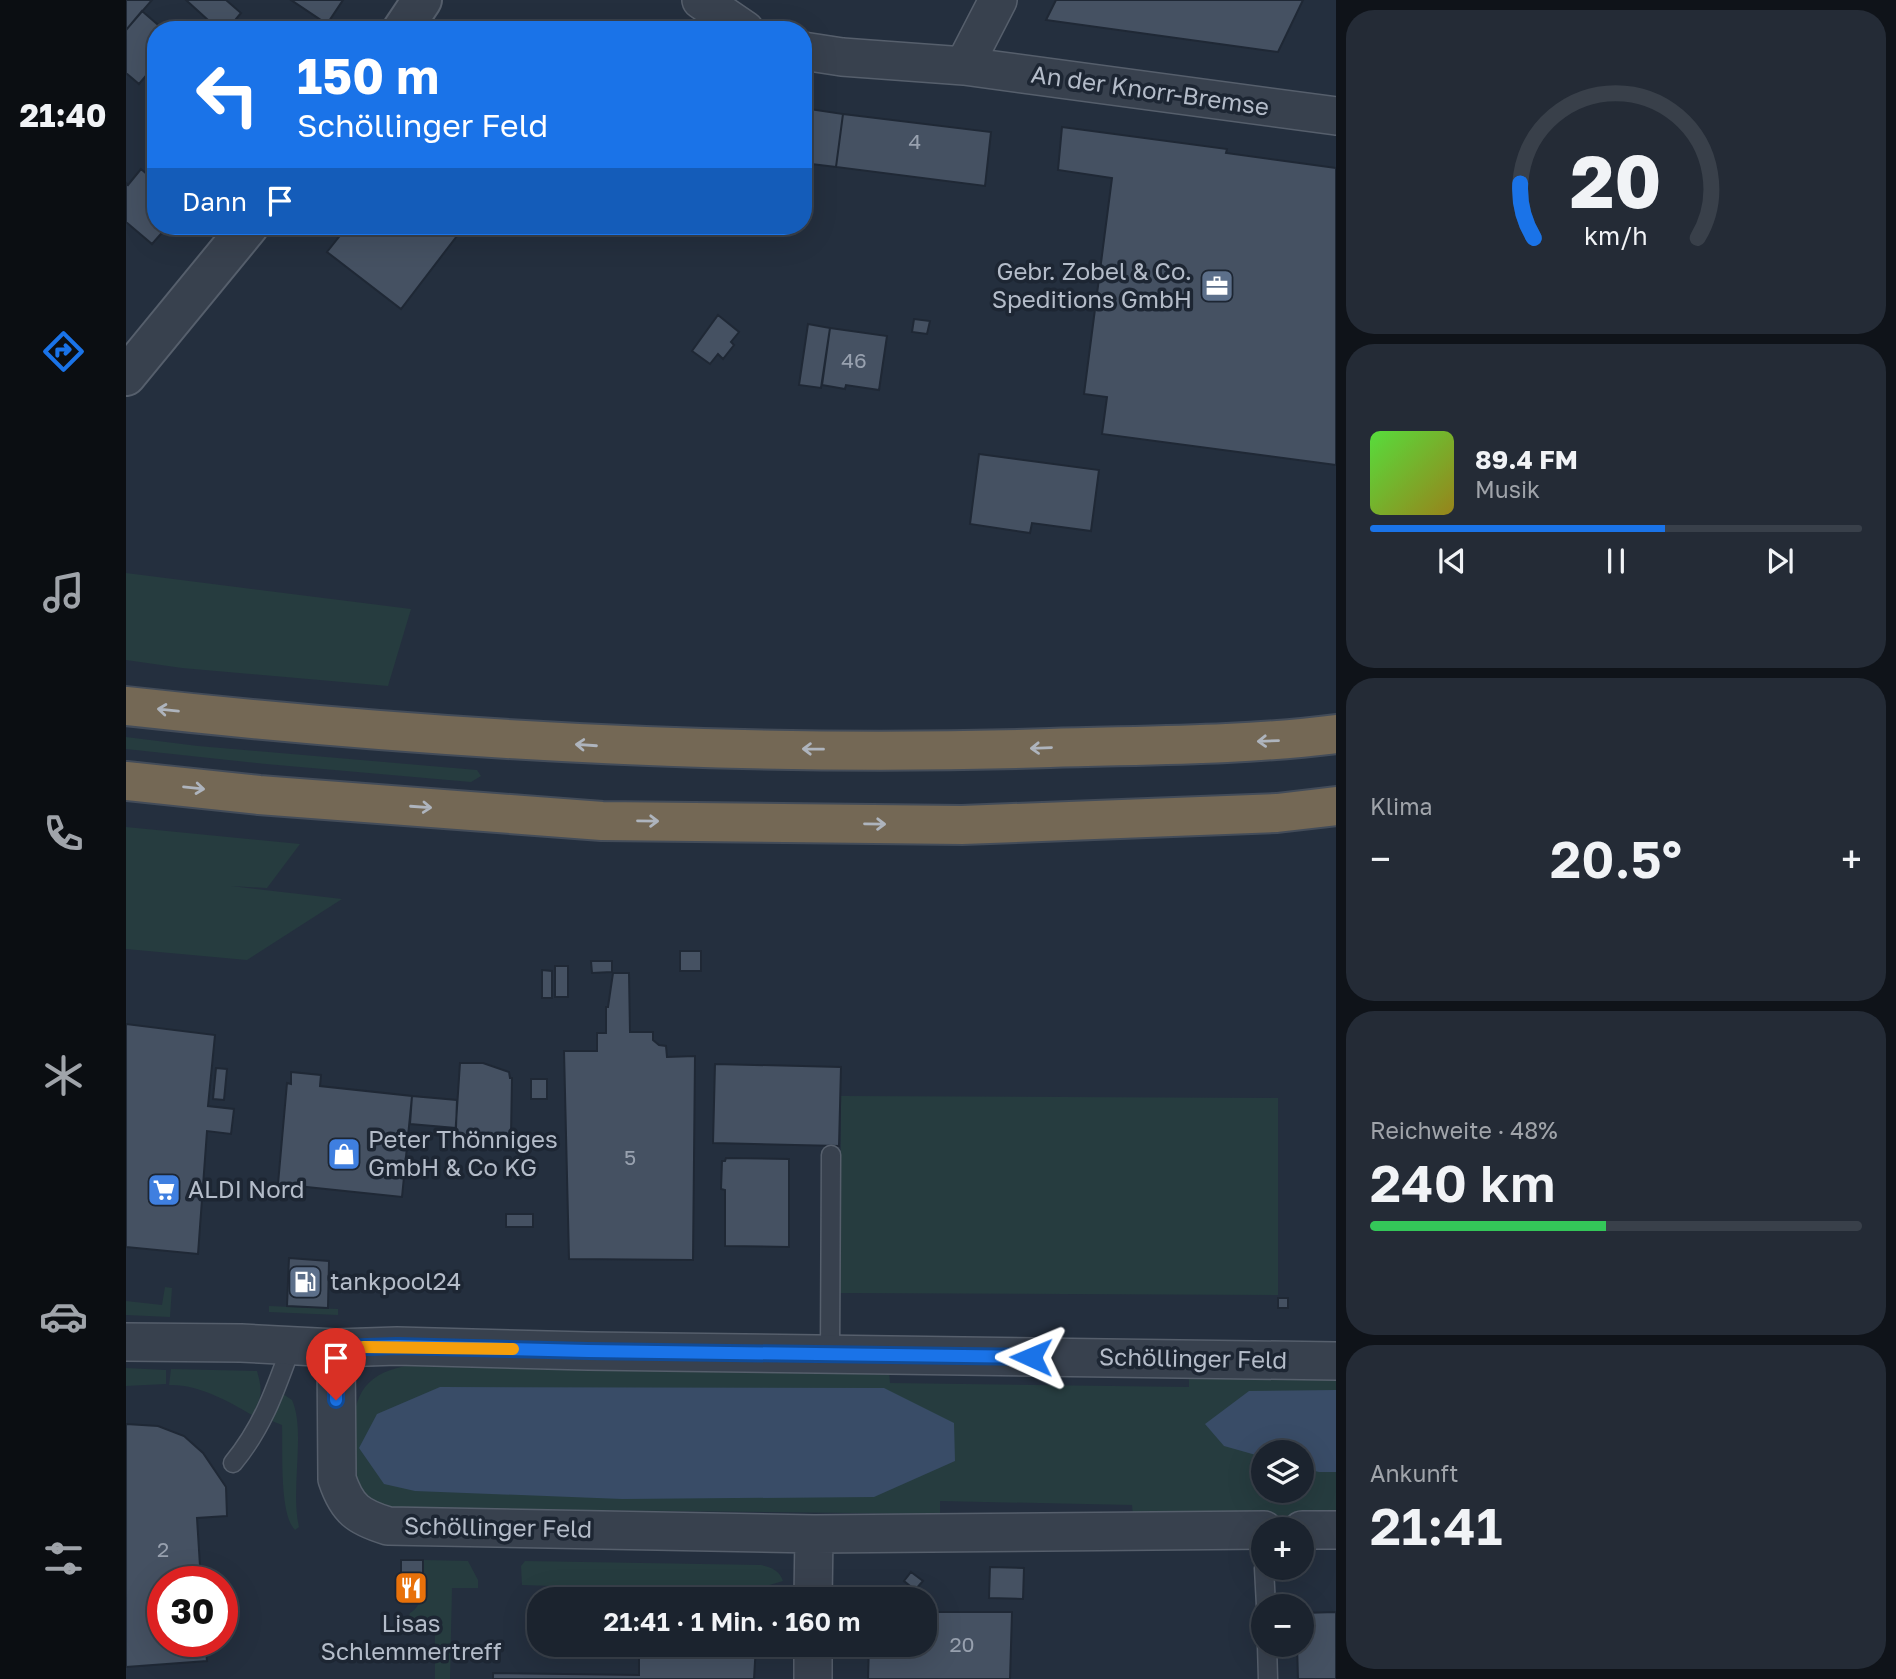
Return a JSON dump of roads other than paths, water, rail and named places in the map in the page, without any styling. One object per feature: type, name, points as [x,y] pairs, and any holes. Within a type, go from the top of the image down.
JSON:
[{"type":"highway","points":[[126,706],[260,721],[608,746],[955,751],[1281,741],[1336,734]]},
{"type":"highway","points":[[126,781],[259,795],[602,821],[962,825],[1277,813],[1336,806]]},
{"type":"street","points":[[408,21],[422,0]]},
{"type":"street","points":[[701,0],[732,21]]},
{"type":"street","points":[[964,66],[998,0]]},
{"type":"street","name":"An der Knorr-Bremse","points":[[812,52],[964,66],[1336,116]]},
{"type":"street","points":[[126,376],[242,235]]},
{"type":"street","name":"Schöllinger Feld","points":[[126,1342],[292,1344],[336,1348],[397,1346],[1336,1361]]},
{"type":"street","name":"Schöllinger Feld","points":[[336,1348],[337,1479],[343,1496],[353,1510],[367,1519],[387,1526],[814,1534],[1251,1530]]},
{"type":"street","points":[[1314,1530],[1336,1530]]},
{"type":"street","points":[[813,1587],[814,1534]]},
{"type":"street","points":[[813,1657],[813,1679]]},
{"type":"lane","points":[[830,1354],[831,1155]]},
{"type":"lane","points":[[233,1463],[253,1440],[292,1344]]},
{"type":"lane","points":[[1268,1657],[1269,1679]]},
{"type":"water","points":[[440,1387],[884,1388],[954,1423],[955,1461],[874,1497],[622,1499],[415,1491],[384,1484],[359,1448],[377,1414]]},
{"type":"water","points":[[1336,1390],[1336,1472],[1314,1471],[1314,1440],[1251,1440],[1251,1454],[1224,1446],[1205,1424],[1249,1391]]},
{"type":"place","name":"Gebr. Zobel & Co. Speditions GmbH","points":[[1217,286]]},
{"type":"place","name":"Peter Thönniges GmbH & Co KG","points":[[344,1154]]},
{"type":"place","name":"ALDI Nord","points":[[164,1190]]},
{"type":"place","name":"tankpool24","points":[[305,1282]]},
{"type":"place","name":"Lisas Schlemmertreff","points":[[411,1588]]}]
